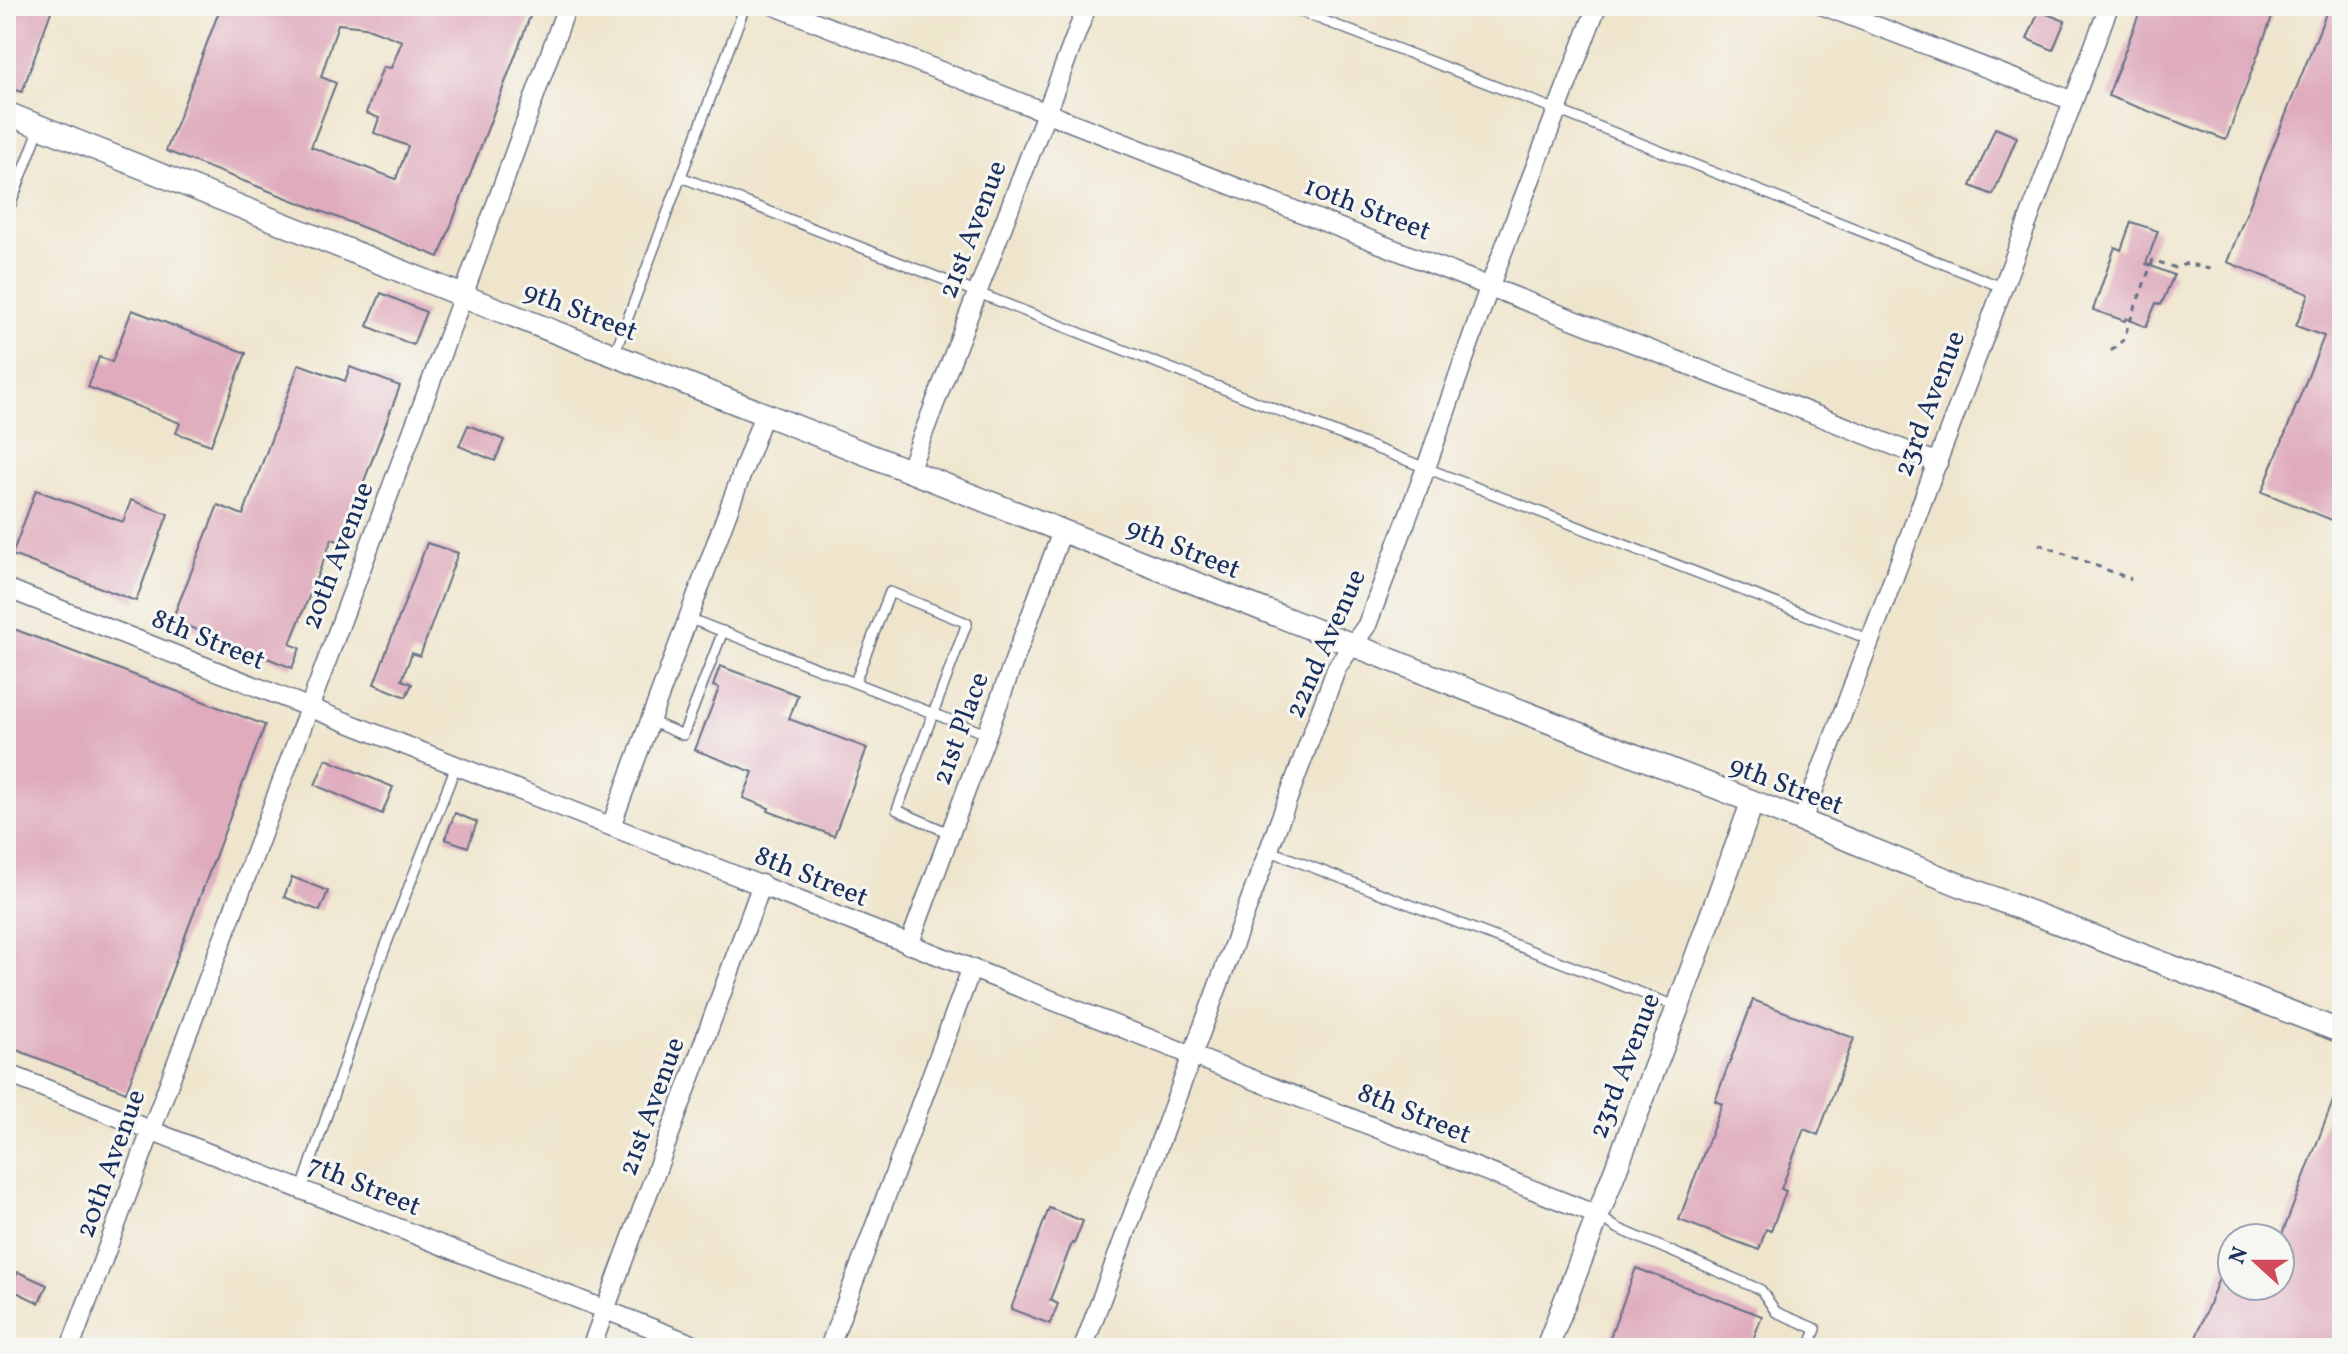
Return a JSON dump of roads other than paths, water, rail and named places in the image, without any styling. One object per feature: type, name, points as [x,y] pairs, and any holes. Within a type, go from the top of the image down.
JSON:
[{"type":"street","name":"20th Avenue","points":[[70,1348],[463,296],[567,6]]},
{"type":"street","name":"10th Street","points":[[775,6],[1938,463]]},
{"type":"street","name":"21st Avenue","points":[[909,471],[1087,6]]},
{"type":"street","name":"22nd Avenue","points":[[1083,1348],[1337,667],[1367,625],[1490,285],[1597,6]]},
{"type":"street","points":[[1824,6],[2073,101]]},
{"type":"street","name":"23rd Avenue","points":[[1802,821],[2109,6]]},
{"type":"street","name":"9th Street","points":[[6,113],[614,356],[2342,1032]]},
{"type":"street","points":[[611,826],[764,414]]},
{"type":"street","name":"21st Place","points":[[909,945],[1062,531]]},
{"type":"street","name":"8th Street","points":[[6,588],[1597,1215]]},
{"type":"street","name":"23rd Avenue","points":[[1547,1348],[1678,1007],[1752,803]]},
{"type":"street","name":"21st Avenue","points":[[591,1348],[762,884]]},
{"type":"street","points":[[829,1348],[971,970]]},
{"type":"street","name":"7th Street","points":[[6,1073],[702,1348]]},
{"type":"lane","points":[[614,356],[745,6]]},
{"type":"lane","points":[[1286,6],[2004,288]]},
{"type":"lane","points":[[6,217],[40,127]]},
{"type":"lane","points":[[681,177],[1871,640]]},
{"type":"lane","points":[[855,682],[890,592],[967,623],[897,810],[949,833]]},
{"type":"lane","points":[[688,618],[986,734]]},
{"type":"lane","points":[[650,721],[683,735],[723,631]]},
{"type":"lane","points":[[302,1189],[372,981],[456,766]]},
{"type":"lane","points":[[1270,851],[1678,1007]]},
{"type":"lane","points":[[1597,1215],[1617,1228],[1761,1290],[1776,1312],[1816,1329],[1809,1348]]}]
